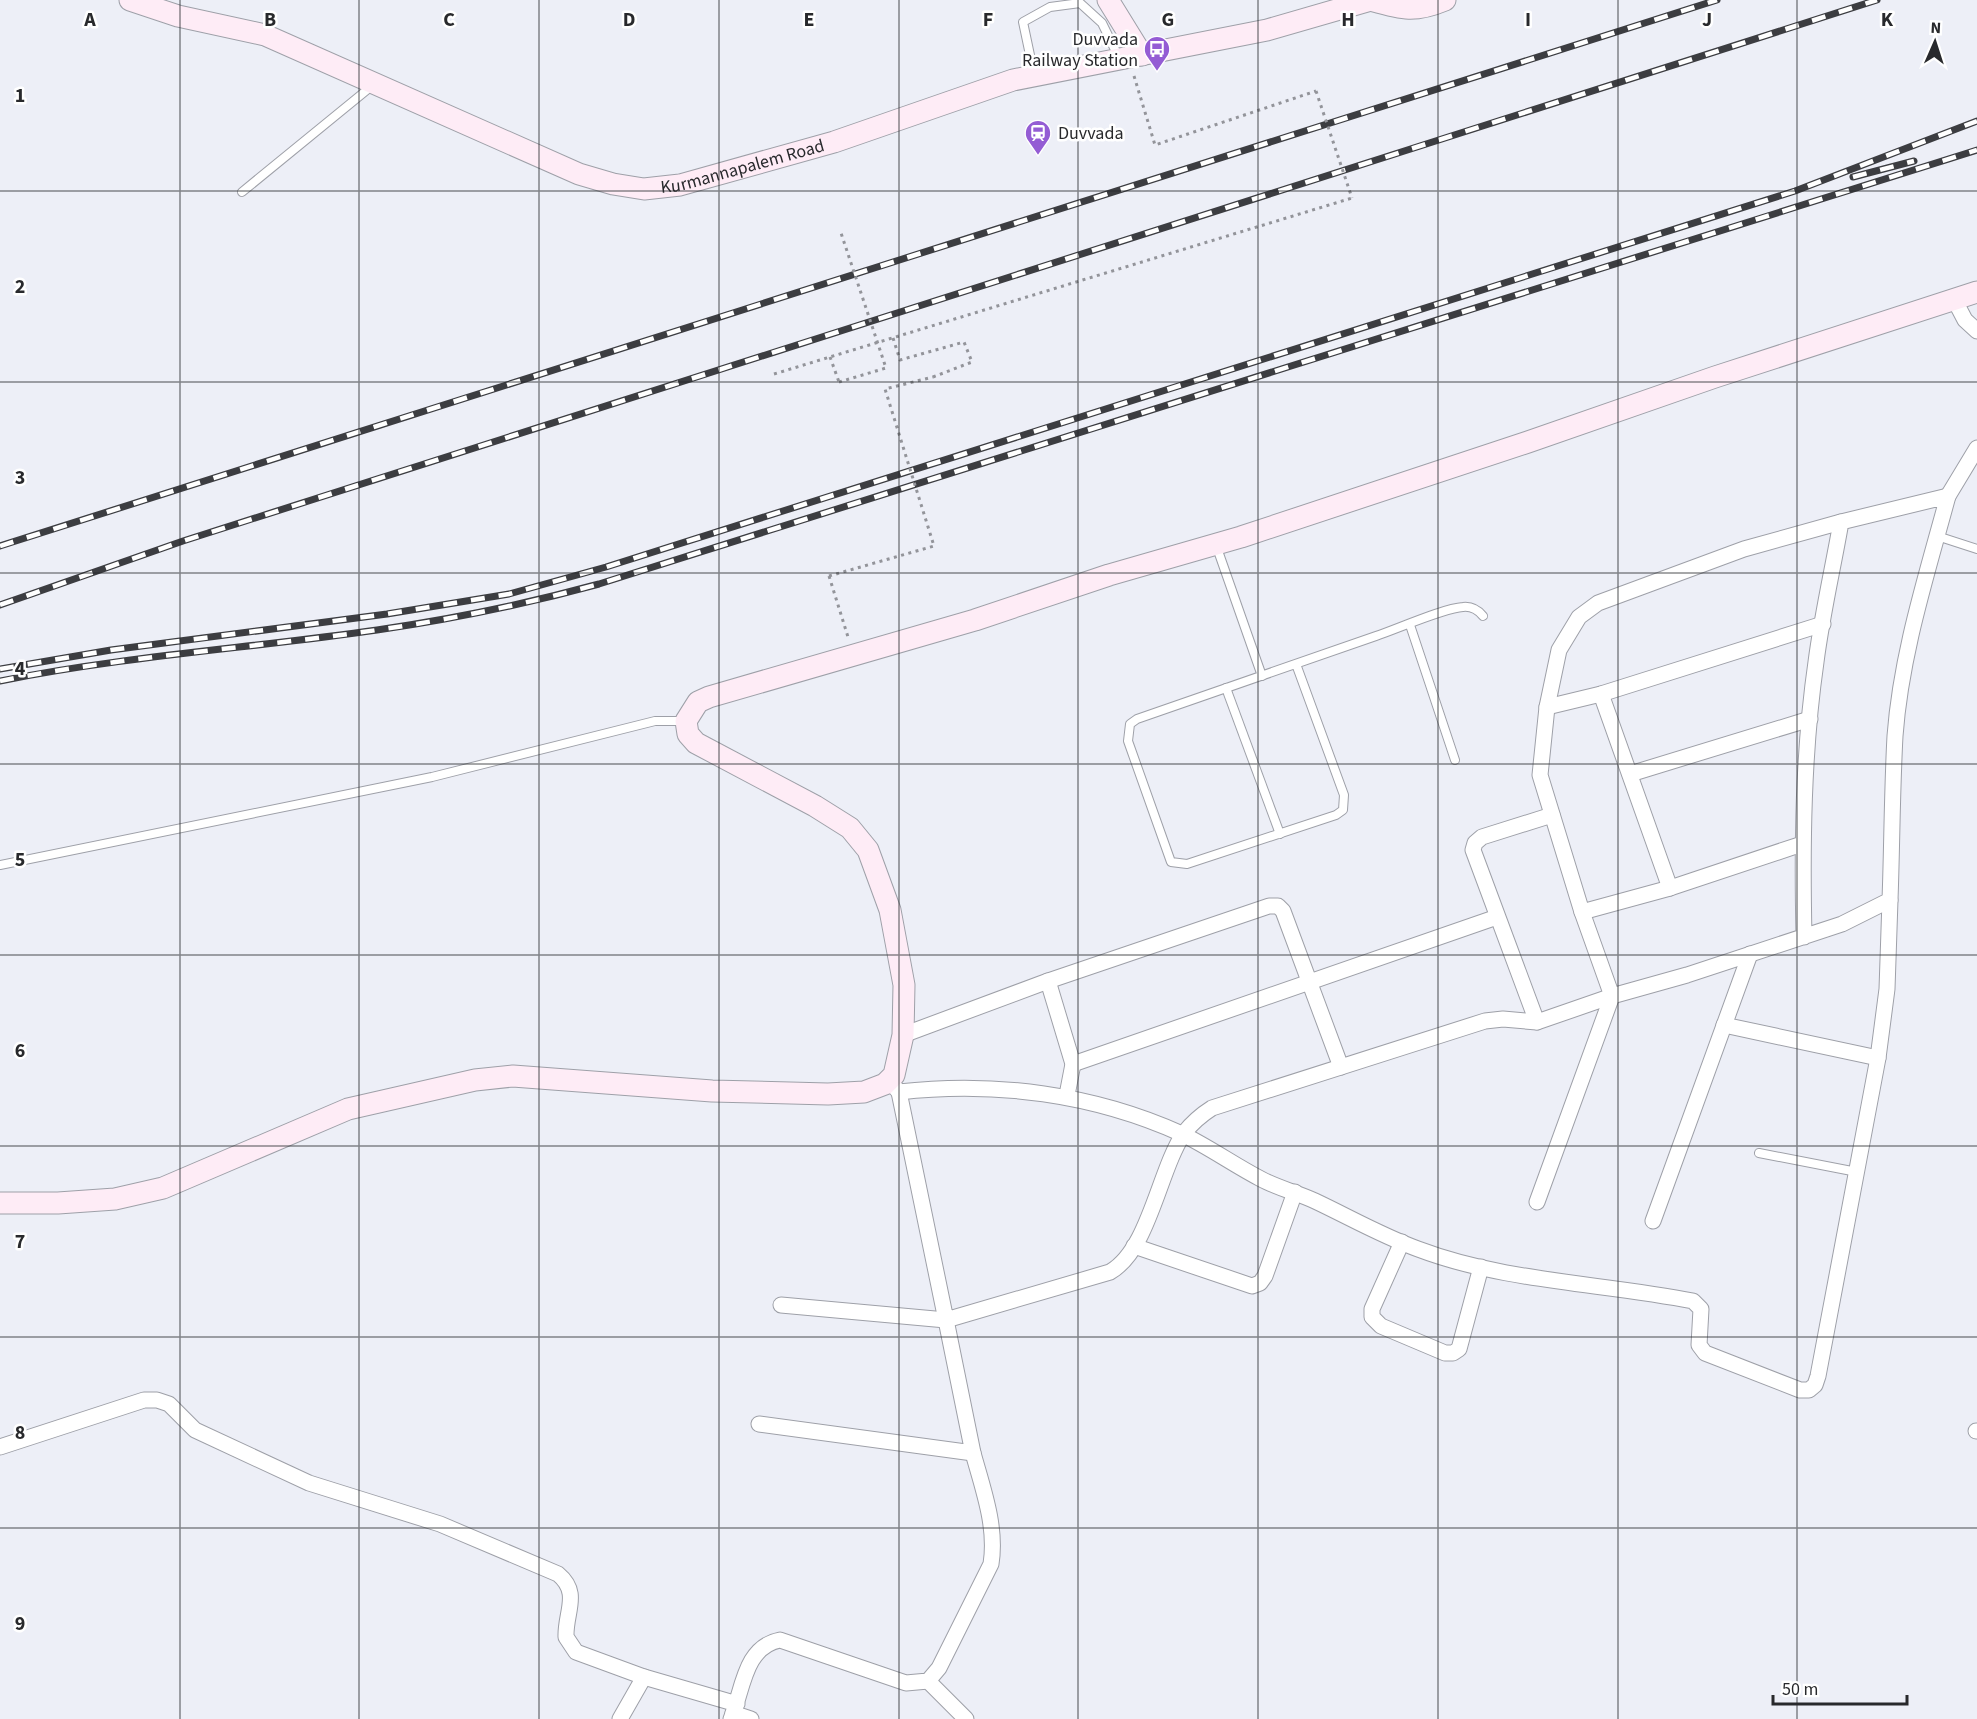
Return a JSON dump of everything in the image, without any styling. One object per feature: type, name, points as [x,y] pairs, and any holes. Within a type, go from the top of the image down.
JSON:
[{"type":"street","name":"Kurmannapalem Road","points":[[130,0],[178,16],[265,35],[579,174],[613,184],[644,189],[680,185],[834,142],[1013,80],[1267,30],[1370,0]]},
{"type":"street","points":[[1108,0],[1130,57]]},
{"type":"street","points":[[1370,0],[1408,10],[1424,9],[1445,0]]},
{"type":"street","points":[[734,1712],[750,1662],[758,1649],[768,1642],[780,1640],[906,1683],[928,1681],[939,1668],[991,1564],[994,1546],[894,1086],[894,1075],[903,1035],[904,985],[890,910],[868,850],[850,828],[815,806],[696,743],[688,734],[686,721],[698,702],[1215,544],[1977,292]]},
{"type":"street","points":[[1954,299],[1965,320],[1977,331]]},
{"type":"street","points":[[0,1203],[58,1203],[115,1199],[163,1188],[348,1109],[475,1080],[513,1076],[712,1090],[828,1094],[864,1092],[894,1086],[1067,1095],[1183,1135],[1263,1180],[1295,1192],[1417,1249],[1482,1267],[1693,1301],[1701,1309],[1700,1345],[1705,1353],[1800,1390],[1809,1390],[1815,1384],[1818,1376],[1878,1058],[1887,989],[1895,735],[1911,636],[1948,496],[1977,448]]},
{"type":"street","points":[[1537,1202],[1612,996],[1582,912],[1540,775],[1547,707],[1559,650],[1579,617],[1598,603],[1744,549],[1948,496]]},
{"type":"street","points":[[1804,937],[1802,844],[1810,719],[1816,660],[1841,522]]},
{"type":"street","points":[[1547,707],[1601,694],[1823,624]]},
{"type":"street","points":[[1601,694],[1670,888]]},
{"type":"street","points":[[1630,774],[1810,719]]},
{"type":"street","points":[[1537,1022],[1476,860],[1475,843],[1482,837],[1552,815]]},
{"type":"street","points":[[1582,912],[1670,888],[1802,844]]},
{"type":"street","points":[[781,1305],[946,1320],[1110,1272],[1120,1267],[1134,1246],[1183,1135],[1212,1108],[1485,1021],[1503,1019],[1537,1022],[1612,996],[1842,924],[1890,900]]},
{"type":"street","points":[[903,1035],[1048,981],[1269,906],[1278,906],[1283,911],[1308,984],[1341,1067]]},
{"type":"street","points":[[1073,1064],[1497,917]]},
{"type":"street","points":[[1653,1221],[1750,954]]},
{"type":"street","points":[[1048,981],[1073,1064],[1067,1095]]},
{"type":"street","points":[[1724,1025],[1878,1058]]},
{"type":"street","points":[[1134,1246],[1252,1286],[1260,1283],[1265,1276],[1295,1192]]},
{"type":"street","points":[[1402,1242],[1372,1309],[1372,1317],[1381,1326],[1445,1353],[1453,1353],[1460,1349],[1482,1267]]},
{"type":"street","points":[[0,1447],[144,1400],[157,1400],[169,1404],[195,1430],[309,1483],[440,1524],[558,1575],[568,1583],[571,1594],[565,1627],[569,1645],[576,1652],[751,1719]]},
{"type":"street","points":[[759,1424],[973,1453]]},
{"type":"street","points":[[620,1719],[644,1677]]},
{"type":"street","points":[[928,1681],[966,1719]]},
{"type":"lane","points":[[1034,76],[1023,22],[1050,7],[1080,3],[1102,23],[1130,57]]},
{"type":"lane","points":[[242,192],[374,84]]},
{"type":"lane","points":[[1937,536],[1977,549]]},
{"type":"lane","points":[[1215,544],[1262,676]]},
{"type":"lane","points":[[1296,664],[1345,803],[1343,810],[1336,815],[1187,864],[1171,862],[1166,854],[1128,741],[1130,724],[1226,688],[1462,607],[1477,610],[1483,616]]},
{"type":"lane","points":[[1410,625],[1455,760]]},
{"type":"lane","points":[[1226,688],[1280,834]]},
{"type":"lane","points":[[0,865],[432,777],[655,721],[686,721]]},
{"type":"lane","points":[[1759,1153],[1857,1172]]},
{"type":"path","points":[[774,374],[1352,198],[1316,91],[1155,145],[1130,57]]},
{"type":"path","points":[[830,357],[839,382],[886,368],[841,233]]},
{"type":"path","points":[[854,655],[829,576],[934,546],[885,389],[933,377],[972,362],[964,342],[900,360],[893,338]]},
{"type":"railway","points":[[0,546],[1717,0]]},
{"type":"railway","points":[[0,605],[183,541],[1877,0]]},
{"type":"railway","points":[[0,669],[111,650],[387,614],[509,594],[606,567],[1795,191],[1977,121]]},
{"type":"railway","points":[[0,681],[94,665],[405,626],[517,604],[599,584],[1977,150]]},
{"type":"railway","points":[[1853,177],[1914,161]]},
{"type":"place","name":"Duvvada Railway Station","points":[[1157,72]]},
{"type":"place","name":"Duvvada","points":[[1038,156]]}]
